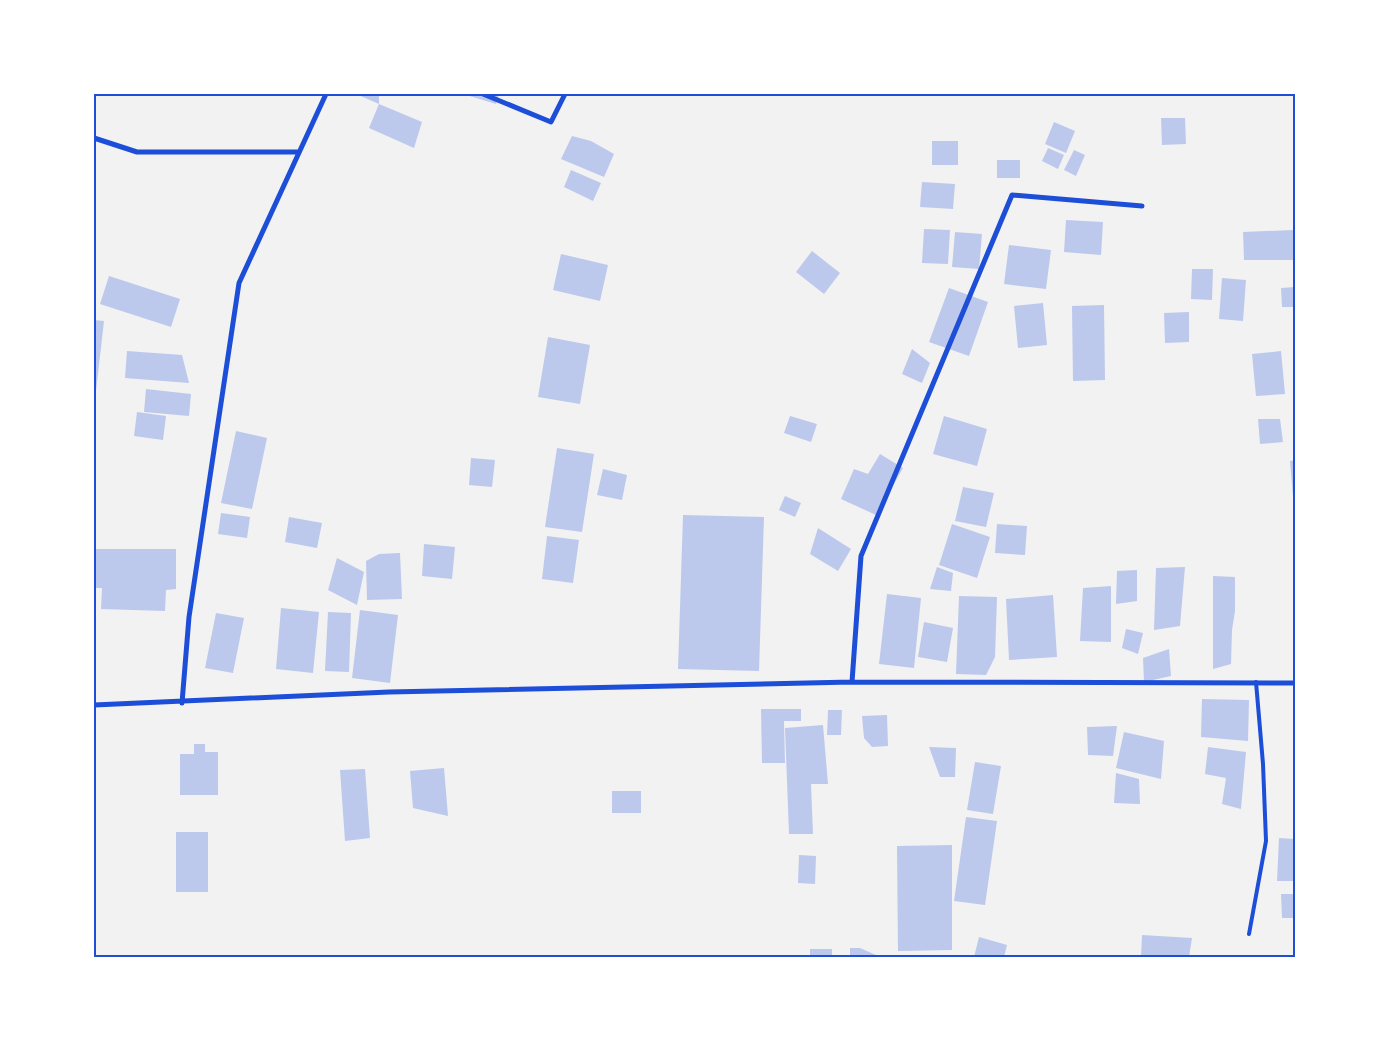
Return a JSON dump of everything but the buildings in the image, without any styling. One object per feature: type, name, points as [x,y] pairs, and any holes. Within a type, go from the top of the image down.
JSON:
[{"type":"street","points":[[182,703],[189,617],[238,283],[326,94]]},
{"type":"street","points":[[482,94],[551,122],[566,94]]},
{"type":"street","points":[[94,138],[137,152],[299,152]]},
{"type":"street","points":[[852,682],[861,556],[1012,195],[1142,206]]},
{"type":"street","points":[[94,705],[182,703],[389,692],[852,682],[1295,683]]},
{"type":"lane","points":[[1249,934],[1266,841],[1263,764],[1256,682]]}]
